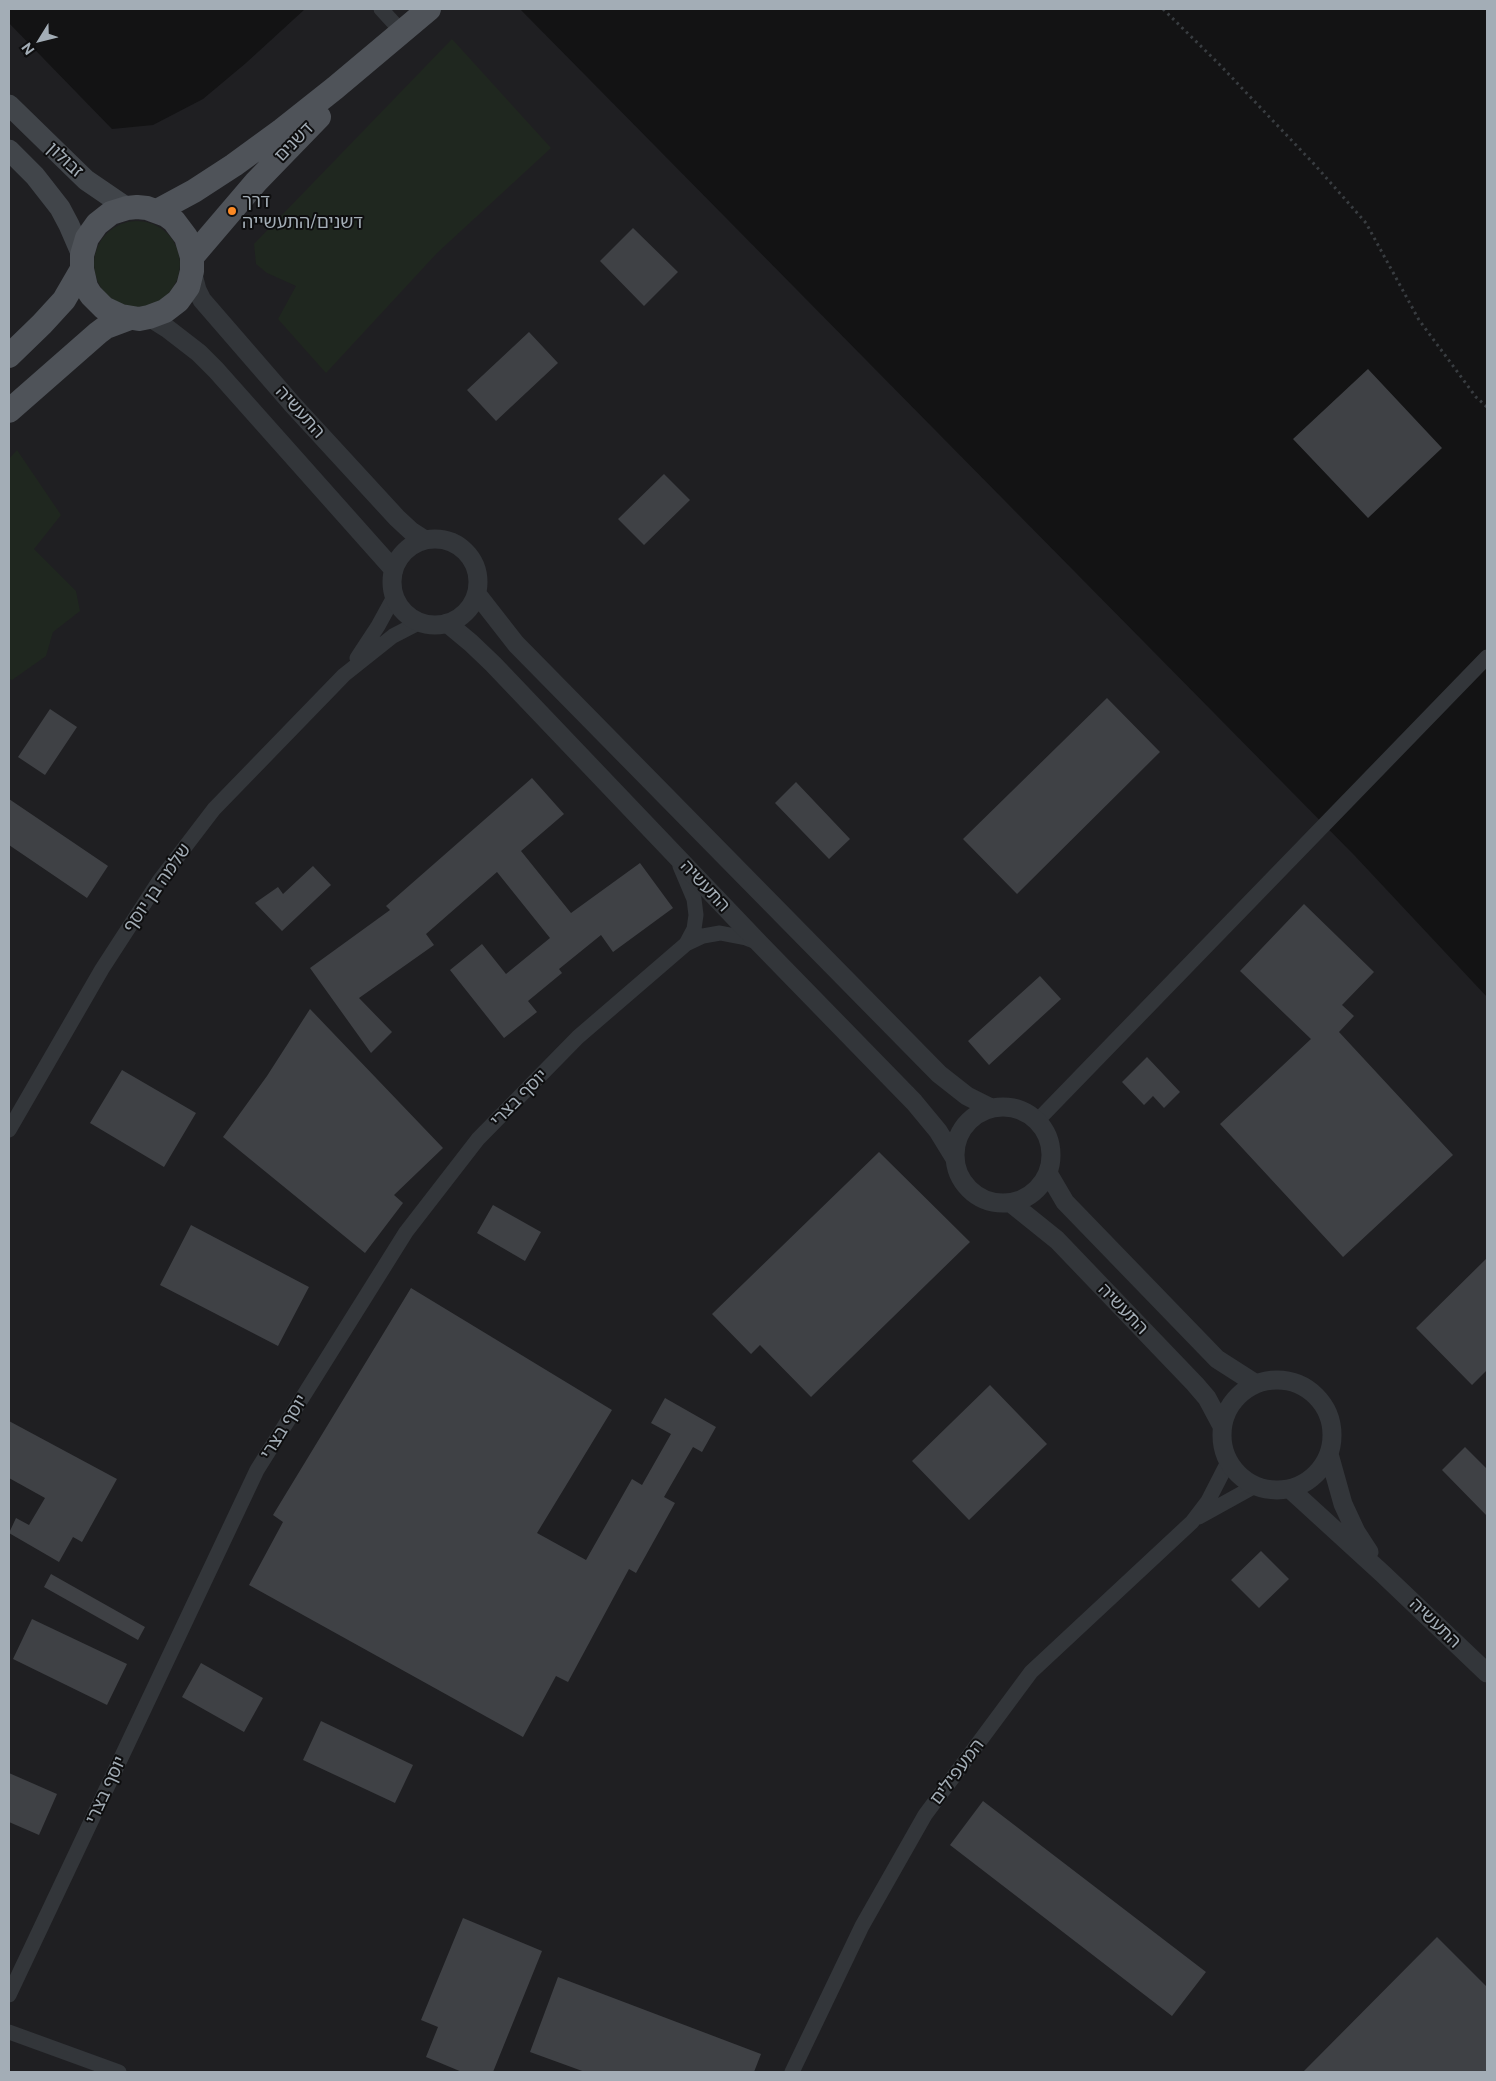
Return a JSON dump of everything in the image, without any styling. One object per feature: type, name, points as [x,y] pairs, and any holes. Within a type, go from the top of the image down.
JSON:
[{"type":"main road","name":"דשנים","points":[[192,264],[256,182],[429,9]]},
{"type":"main road","name":"דשנים","points":[[157,211],[194,191],[242,159],[403,33]]},
{"type":"main road","name":"זבולון","points":[[9,105],[86,180],[127,208]]},
{"type":"main road","name":"זבולון","points":[[9,150],[35,176],[60,208],[70,225],[82,262]]},
{"type":"main road","points":[[9,356],[64,300],[82,262],[87,238],[97,224],[111,213],[127,208],[147,208],[166,215],[181,229],[190,247],[192,264],[188,287],[178,301],[165,311],[106,327],[9,411]]},
{"type":"main road","points":[[82,262],[86,287],[97,302],[112,312],[139,318]]},
{"type":"street","points":[[382,9],[403,33]]},
{"type":"street","name":"התעשיה","points":[[192,264],[197,290],[202,300],[273,382],[397,518],[411,531],[425,540]]},
{"type":"street","name":"התעשיה","points":[[139,318],[193,348],[216,370],[394,570]]},
{"type":"street","points":[[440,539],[454,543],[466,552],[475,564],[478,579],[477,594],[470,607],[460,617],[447,624],[432,625],[408,616],[400,606],[395,595],[394,570],[401,556],[412,546],[425,540],[440,539]]},
{"type":"street","name":"התעשיה","points":[[477,594],[516,644],[939,1074],[967,1096],[991,1108]]},
{"type":"street","name":"שלמה בן יוסף","points":[[344,675],[364,648],[395,595]]},
{"type":"street","name":"שלמה בן יוסף","points":[[9,1130],[102,970],[159,881],[214,809],[344,675],[393,636],[420,622]]},
{"type":"street","name":"התעשיה","points":[[447,624],[493,664],[760,944],[914,1102],[938,1132],[954,1157]]},
{"type":"street","points":[[1037,1121],[1487,657]]},
{"type":"street","name":"יוסף בצרי","points":[[674,852],[690,884],[694,899],[694,929],[686,944]]},
{"type":"street","name":"יוסף בצרי","points":[[9,1995],[257,1470],[406,1232],[478,1139],[578,1038],[686,944],[703,936],[720,933],[746,938],[760,944]]},
{"type":"street","points":[[1008,1107],[1024,1111],[1037,1121],[1045,1132],[1050,1145],[1051,1159],[1048,1173],[1039,1187],[1027,1198],[1011,1203],[994,1203],[979,1198],[966,1187],[957,1173],[954,1157],[956,1140],[964,1125],[976,1114],[991,1108],[1008,1107]]},
{"type":"street","name":"התעשיה","points":[[1048,1173],[1065,1202],[1217,1359],[1256,1384]]},
{"type":"street","name":"התעשיה","points":[[1011,1203],[1058,1240],[1196,1384],[1207,1398],[1222,1426]]},
{"type":"street","points":[[1273,1380],[1291,1382],[1308,1390],[1321,1402],[1330,1418],[1332,1436],[1329,1454],[1320,1470],[1307,1482],[1290,1489],[1272,1491],[1254,1486],[1239,1476],[1228,1462],[1222,1445],[1222,1426],[1228,1409],[1240,1394],[1256,1384],[1273,1380]]},
{"type":"street","name":"התעשיה","points":[[1329,1454],[1343,1504],[1356,1532],[1383,1574]]},
{"type":"street","name":"המעפילים","points":[[792,2072],[862,1926],[925,1814],[1031,1672],[1192,1522],[1208,1501],[1228,1462]]},
{"type":"street","name":"המעפילים","points":[[1192,1522],[1254,1486]]},
{"type":"street","name":"התעשיה","points":[[1290,1489],[1487,1673]]},
{"type":"street","points":[[9,2032],[119,2072]]},
{"type":"path","points":[[1163,9],[1219,64],[1315,165],[1366,223],[1419,320],[1476,397],[1487,406]]},
{"type":"shaded area","points":[[305,9],[520,9],[1355,856],[1487,997],[1487,2072],[9,2072],[9,23],[112,129],[153,125],[203,99]]},
{"type":"shaded area","points":[[452,39],[551,148],[437,253],[326,373],[278,319],[296,286],[267,273],[256,264],[254,244]]},
{"type":"shaded area","points":[[137,221],[153,224],[161,228],[173,240],[177,248],[180,264],[177,280],[173,288],[161,300],[153,304],[137,307],[121,304],[113,300],[101,288],[97,280],[94,264],[97,248],[101,240],[113,228],[121,224]]},
{"type":"shaded area","points":[[17,450],[61,515],[34,549],[76,591],[80,611],[53,632],[46,656],[12,680],[9,679],[9,459]]},
{"type":"building","points":[[633,228],[678,272],[644,306],[600,261]]},
{"type":"building","points":[[529,332],[558,363],[496,421],[467,390]]},
{"type":"building","points":[[1368,369],[1442,448],[1368,518],[1293,439]]},
{"type":"building","points":[[664,474],[690,500],[644,545],[618,519]]},
{"type":"building","points":[[1107,698],[1160,752],[1017,894],[963,839]]},
{"type":"building","points":[[50,709],[77,727],[45,775],[18,757]]},
{"type":"building","points":[[532,778],[564,814],[521,851],[571,913],[640,863],[673,908],[613,952],[601,935],[559,969],[562,973],[528,1001],[537,1012],[504,1038],[450,970],[482,944],[506,974],[550,938],[497,872],[426,934],[434,945],[359,998],[392,1032],[371,1053],[310,968],[390,910],[386,906]]},
{"type":"building","points":[[796,782],[850,839],[829,859],[775,803]]},
{"type":"building","points":[[9,799],[108,866],[87,898],[9,845]]},
{"type":"building","points":[[313,866],[331,885],[282,931],[255,903],[278,887],[283,894]]},
{"type":"building","points":[[1304,904],[1374,972],[1342,1005],[1354,1016],[1339,1032],[1453,1155],[1343,1257],[1220,1124],[1311,1039],[1240,971]]},
{"type":"building","points":[[1040,976],[1061,999],[989,1065],[968,1041]]},
{"type":"building","points":[[310,1009],[443,1148],[394,1195],[403,1203],[365,1253],[223,1137],[267,1076]]},
{"type":"building","points":[[1147,1057],[1180,1092],[1164,1108],[1153,1096],[1144,1105],[1122,1082]]},
{"type":"building","points":[[122,1070],[196,1113],[164,1167],[90,1123]]},
{"type":"building","points":[[879,1152],[970,1242],[811,1397],[760,1345],[751,1354],[712,1314]]},
{"type":"building","points":[[493,1205],[541,1232],[525,1261],[477,1233]]},
{"type":"building","points":[[191,1225],[309,1287],[278,1346],[160,1285]]},
{"type":"building","points":[[1487,1258],[1487,1370],[1472,1385],[1416,1328]]},
{"type":"building","points":[[411,1288],[612,1410],[537,1533],[586,1560],[632,1479],[642,1485],[671,1434],[651,1423],[665,1398],[716,1427],[702,1452],[693,1447],[664,1497],[675,1503],[636,1573],[629,1569],[568,1682],[556,1676],[523,1737],[249,1585],[283,1522],[273,1515]]},
{"type":"building","points":[[990,1385],[1047,1444],[969,1520],[912,1461]]},
{"type":"building","points":[[9,1421],[117,1479],[82,1542],[73,1537],[59,1562],[9,1533],[16,1518],[29,1525],[45,1498],[9,1478]]},
{"type":"building","points":[[1465,1447],[1487,1469],[1487,1516],[1442,1470]]},
{"type":"building","points":[[1261,1551],[1289,1579],[1259,1608],[1231,1580]]},
{"type":"building","points":[[51,1574],[145,1627],[138,1640],[44,1587]]},
{"type":"building","points":[[32,1619],[127,1664],[107,1705],[13,1659]]},
{"type":"building","points":[[201,1663],[263,1698],[244,1732],[182,1697]]},
{"type":"building","points":[[321,1721],[413,1765],[395,1803],[303,1760]]},
{"type":"building","points":[[9,1773],[57,1794],[39,1835],[9,1822]]},
{"type":"building","points":[[983,1801],[1206,1972],[1172,2016],[950,1845]]},
{"type":"building","points":[[463,1918],[542,1951],[493,2072],[462,2072],[426,2057],[438,2027],[421,2020]]},
{"type":"building","points":[[1437,1937],[1487,1987],[1487,2072],[1303,2072]]},
{"type":"building","points":[[558,1977],[761,2054],[754,2072],[585,2072],[530,2052]]},
{"type":"place","name":"דרך דשנים/התעשייה","points":[[232,211]]}]
